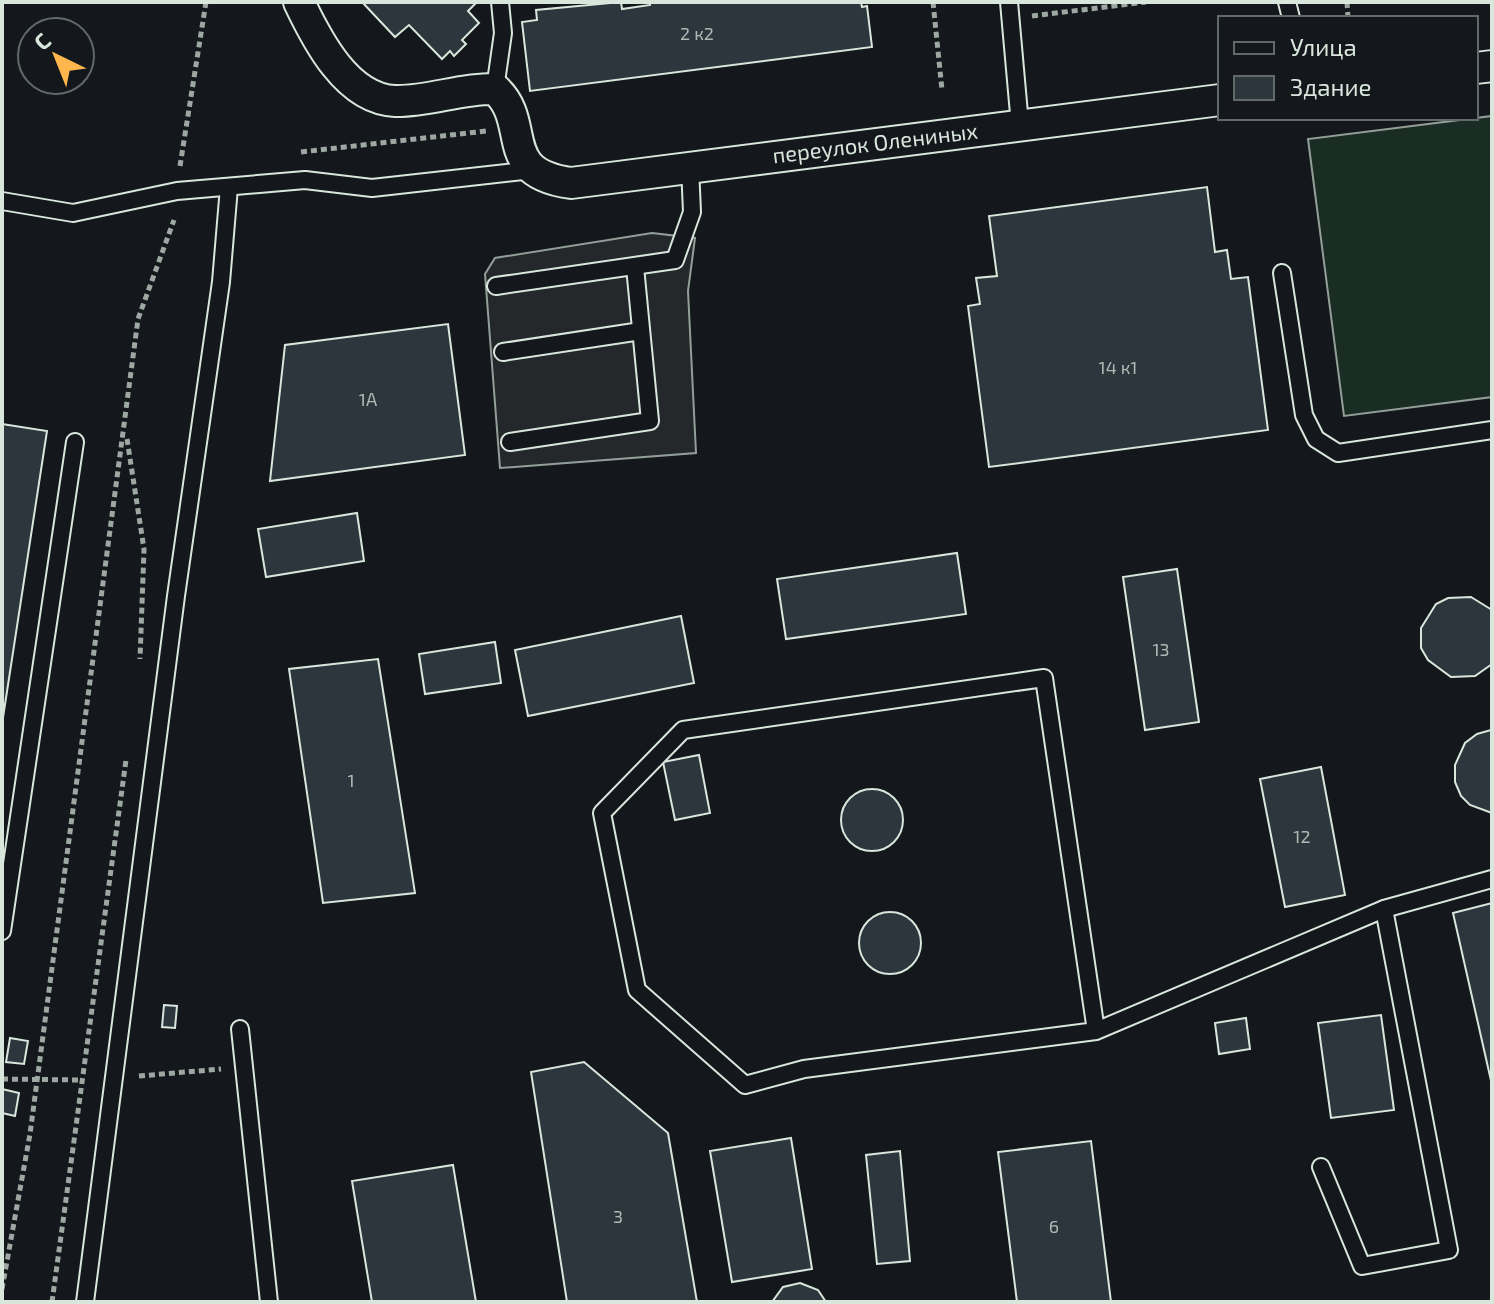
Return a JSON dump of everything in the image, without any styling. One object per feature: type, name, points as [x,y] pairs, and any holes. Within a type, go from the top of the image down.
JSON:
[{"type":"street","points":[[299,2],[330,57],[374,97],[396,101],[495,89],[504,98],[520,154],[532,170]]},
{"type":"street","name":"переулок Олениных","points":[[532,170],[548,180],[571,183],[1218,100]]},
{"type":"lane","points":[[495,89],[503,33],[500,2]]},
{"type":"lane","points":[[1010,10],[1020,125]]},
{"type":"lane","points":[[496,286],[675,260],[692,212],[690,167]]},
{"type":"lane","points":[[2,201],[73,213],[177,191],[305,180],[372,188],[532,170]]},
{"type":"lane","points":[[85,1302],[176,596],[221,282],[229,187]]},
{"type":"lane","points":[[510,442],[650,421],[635,267]]},
{"type":"lane","points":[[1282,273],[1304,415],[1316,439],[1338,453],[1492,430]]},
{"type":"lane","points":[[503,352],[641,331]]},
{"type":"lane","points":[[2,931],[75,442]]},
{"type":"lane","points":[[1096,1031],[1044,678],[683,730],[602,813],[637,990],[745,1085],[804,1069],[1096,1031],[1384,909],[1492,879]]},
{"type":"lane","points":[[1321,1167],[1362,1266],[1449,1250],[1384,909]]},
{"type":"lane","points":[[240,1029],[269,1302]]},
{"type":"path","points":[[195,164],[180,166],[206,2]]},
{"type":"path","points":[[933,2],[942,90]]},
{"type":"path","points":[[1010,10],[1146,2]]},
{"type":"path","points":[[289,154],[492,131]]},
{"type":"path","points":[[2,1289],[30,1134],[126,430],[138,319],[174,220]]},
{"type":"path","points":[[126,430],[144,549],[139,669]]},
{"type":"path","points":[[52,1302],[128,748]]},
{"type":"green space","points":[[1492,116],[1492,397],[1344,416],[1308,139]]},
{"type":"shaded area","points":[[652,233],[695,238],[688,291],[696,453],[500,468],[485,274],[495,258]]},
{"type":"building","points":[[362,2],[477,2],[468,11],[479,23],[462,40],[466,44],[454,56],[450,51],[442,59],[409,25],[395,37]]},
{"type":"building","points":[[621,2],[622,9],[650,5],[650,2],[861,2],[862,7],[867,6],[872,47],[530,91],[522,22],[537,20],[536,10]]},
{"type":"building","points":[[1207,187],[1215,252],[1227,250],[1231,279],[1248,277],[1268,430],[989,467],[968,306],[980,304],[976,278],[997,276],[989,216]]},
{"type":"building","points":[[448,324],[465,455],[270,481],[285,345]]},
{"type":"building","points":[[2,424],[47,431],[2,724]]},
{"type":"building","points":[[357,513],[364,561],[266,577],[258,529]]},
{"type":"building","points":[[957,553],[966,614],[786,639],[777,579]]},
{"type":"building","points":[[1177,569],[1199,722],[1145,730],[1123,577]]},
{"type":"building","points":[[1471,597],[1492,610],[1492,664],[1475,676],[1451,677],[1428,660],[1421,648],[1421,628],[1436,604],[1448,598]]},
{"type":"building","points":[[681,616],[694,683],[528,716],[515,650]]},
{"type":"building","points":[[495,642],[501,683],[425,694],[419,654]]},
{"type":"building","points":[[378,659],[415,893],[323,903],[289,669]]},
{"type":"building","points":[[1492,730],[1492,813],[1470,805],[1461,796],[1455,782],[1455,765],[1465,743],[1477,734]]},
{"type":"building","points":[[699,755],[710,813],[675,820],[663,762]]},
{"type":"building","points":[[1321,767],[1345,895],[1285,907],[1260,779]]},
{"type":"building","points":[[872,789],[894,798],[903,820],[894,842],[872,851],[850,842],[841,820],[850,798]]},
{"type":"building","points":[[1492,903],[1492,1085],[1453,913]]},
{"type":"building","points":[[890,912],[912,921],[921,943],[912,965],[890,974],[868,965],[859,943],[868,921]]},
{"type":"building","points":[[164,1005],[177,1006],[175,1028],[162,1027]]},
{"type":"building","points":[[1381,1015],[1394,1110],[1331,1118],[1318,1023]]},
{"type":"building","points":[[1246,1018],[1250,1049],[1219,1054],[1215,1023]]},
{"type":"building","points":[[10,1038],[28,1041],[24,1064],[6,1062]]},
{"type":"building","points":[[584,1062],[668,1133],[697,1302],[567,1302],[531,1072]]},
{"type":"building","points":[[2,1089],[19,1093],[15,1116],[2,1113]]},
{"type":"building","points":[[791,1138],[812,1269],[732,1282],[710,1151]]},
{"type":"building","points":[[1091,1141],[1111,1302],[1017,1302],[998,1152]]},
{"type":"building","points":[[900,1151],[910,1261],[877,1264],[866,1155]]},
{"type":"building","points":[[453,1165],[476,1302],[372,1302],[352,1181]]},
{"type":"building","points":[[800,1283],[818,1290],[826,1302],[772,1302],[783,1287]]}]
